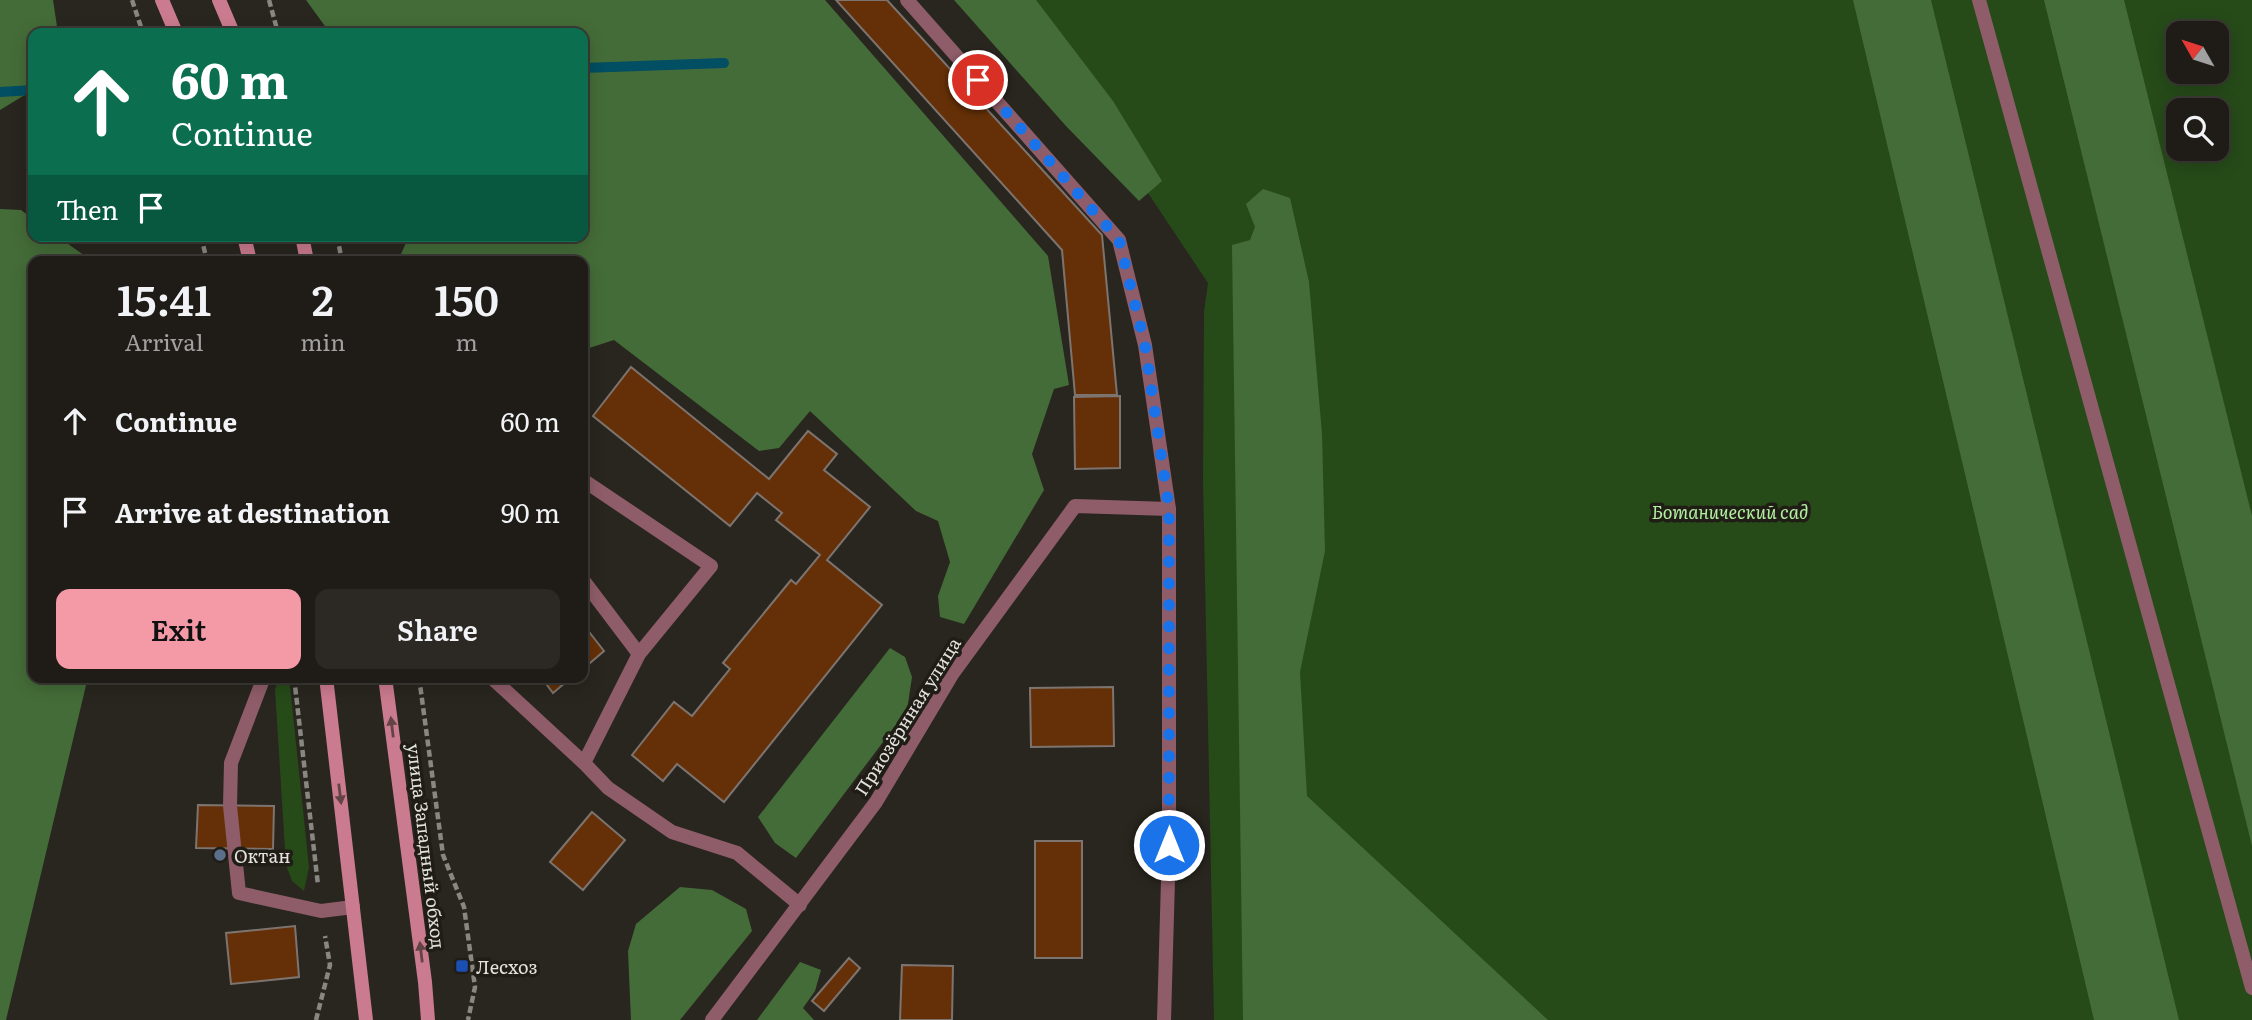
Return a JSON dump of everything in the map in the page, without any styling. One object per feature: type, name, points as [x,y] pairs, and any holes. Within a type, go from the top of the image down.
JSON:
[{"type":"main road","points":[[162,0],[174,28]]},
{"type":"main road","points":[[219,0],[231,28]]},
{"type":"main road","points":[[327,683],[366,1020]]},
{"type":"main road","name":"улица Западный обход","points":[[386,683],[428,1020]]},
{"type":"street","points":[[907,0],[1119,240],[1145,345],[1169,509],[1169,845],[1164,1020]]},
{"type":"street","points":[[1979,0],[2252,988]]},
{"type":"street","points":[[584,763],[639,654],[711,566],[588,483]]},
{"type":"street","name":"Приозёрнная улица","points":[[712,1020],[876,802],[953,673],[1074,506],[1169,509]]},
{"type":"street","points":[[588,587],[639,654]]},
{"type":"street","points":[[262,683],[231,763],[230,806],[239,893],[321,911],[353,907]]},
{"type":"street","points":[[497,683],[608,788],[672,832],[737,853],[800,905]]},
{"type":"path","points":[[132,0],[141,28]]},
{"type":"path","points":[[269,0],[277,28]]},
{"type":"path","points":[[295,683],[321,911],[330,965],[316,1020]]},
{"type":"path","points":[[420,683],[443,855],[464,907],[475,987],[468,1020]]},
{"type":"green space","points":[[0,0],[53,0],[57,28],[28,28],[28,93],[0,110]]},
{"type":"green space","points":[[306,0],[825,0],[1048,256],[1069,385],[1054,389],[1032,454],[1044,490],[964,624],[940,617],[938,596],[950,562],[938,521],[916,511],[810,411],[779,448],[759,451],[614,340],[588,348],[588,256],[400,256],[406,242],[588,242],[588,28],[326,28]]},
{"type":"green space","points":[[954,0],[1036,0],[1113,101],[1162,181],[1139,201],[1066,126]]},
{"type":"green space","name":"Ботанический сад","points":[[987,0],[2252,0],[2252,1020],[1214,1020],[1203,481],[1204,312],[1208,283],[1148,193]]},
{"type":"green space","points":[[1853,0],[1931,0],[2179,1020],[2094,1020]]},
{"type":"green space","points":[[2044,0],[2124,0],[2252,516],[2252,846]]},
{"type":"green space","points":[[1263,189],[1290,198],[1309,282],[1322,434],[1325,551],[1300,672],[1307,796],[1548,1020],[1243,1020],[1232,245],[1250,240],[1255,227],[1246,204]]},
{"type":"green space","points":[[0,209],[21,210],[28,215],[28,242],[65,242],[85,256],[28,256],[28,683],[87,683],[6,1020],[0,1020]]},
{"type":"green space","points":[[890,648],[905,657],[912,677],[907,710],[796,858],[775,843],[758,817]]},
{"type":"green space","points":[[277,683],[290,683],[309,867],[304,891],[292,881],[286,865],[275,689]]},
{"type":"green space","points":[[680,887],[712,890],[746,909],[752,931],[680,1020],[631,1020],[628,951],[636,924]]},
{"type":"green space","points":[[800,962],[821,970],[815,991],[803,1008],[814,1020],[757,1020]]},
{"type":"building","points":[[836,0],[887,0],[1102,235],[1117,395],[1075,395],[1062,250]]},
{"type":"building","points":[[631,367],[769,479],[808,431],[837,454],[824,470],[870,507],[827,560],[882,605],[724,802],[677,764],[663,781],[632,755],[674,702],[692,716],[730,669],[723,663],[791,580],[796,584],[820,555],[776,520],[782,513],[757,493],[730,526],[593,416]]},
{"type":"building","points":[[1120,396],[1120,468],[1075,469],[1074,397]]},
{"type":"building","points":[[588,630],[604,651],[588,665]]},
{"type":"building","points":[[546,683],[565,683],[553,693]]},
{"type":"building","points":[[1113,687],[1114,746],[1031,747],[1030,688]]},
{"type":"building","points":[[198,805],[274,806],[273,849],[196,848]]},
{"type":"building","points":[[592,812],[625,840],[583,890],[550,862]]},
{"type":"building","points":[[1035,841],[1082,841],[1082,958],[1035,958]]},
{"type":"building","points":[[295,926],[299,977],[231,984],[226,933]]},
{"type":"building","points":[[849,958],[860,968],[824,1011],[812,1001]]},
{"type":"building","points":[[902,965],[953,966],[952,1020],[900,1020]]},
{"type":"waterway","points":[[588,68],[724,63]]},
{"type":"waterway","points":[[0,92],[28,90]]},
{"type":"place","name":"Октан","points":[[220,855]]},
{"type":"place","name":"Лесхоз","points":[[462,966]]},
{"type":"route","points":[[978,80],[1119,240],[1145,345],[1169,509],[1169,845]]}]
